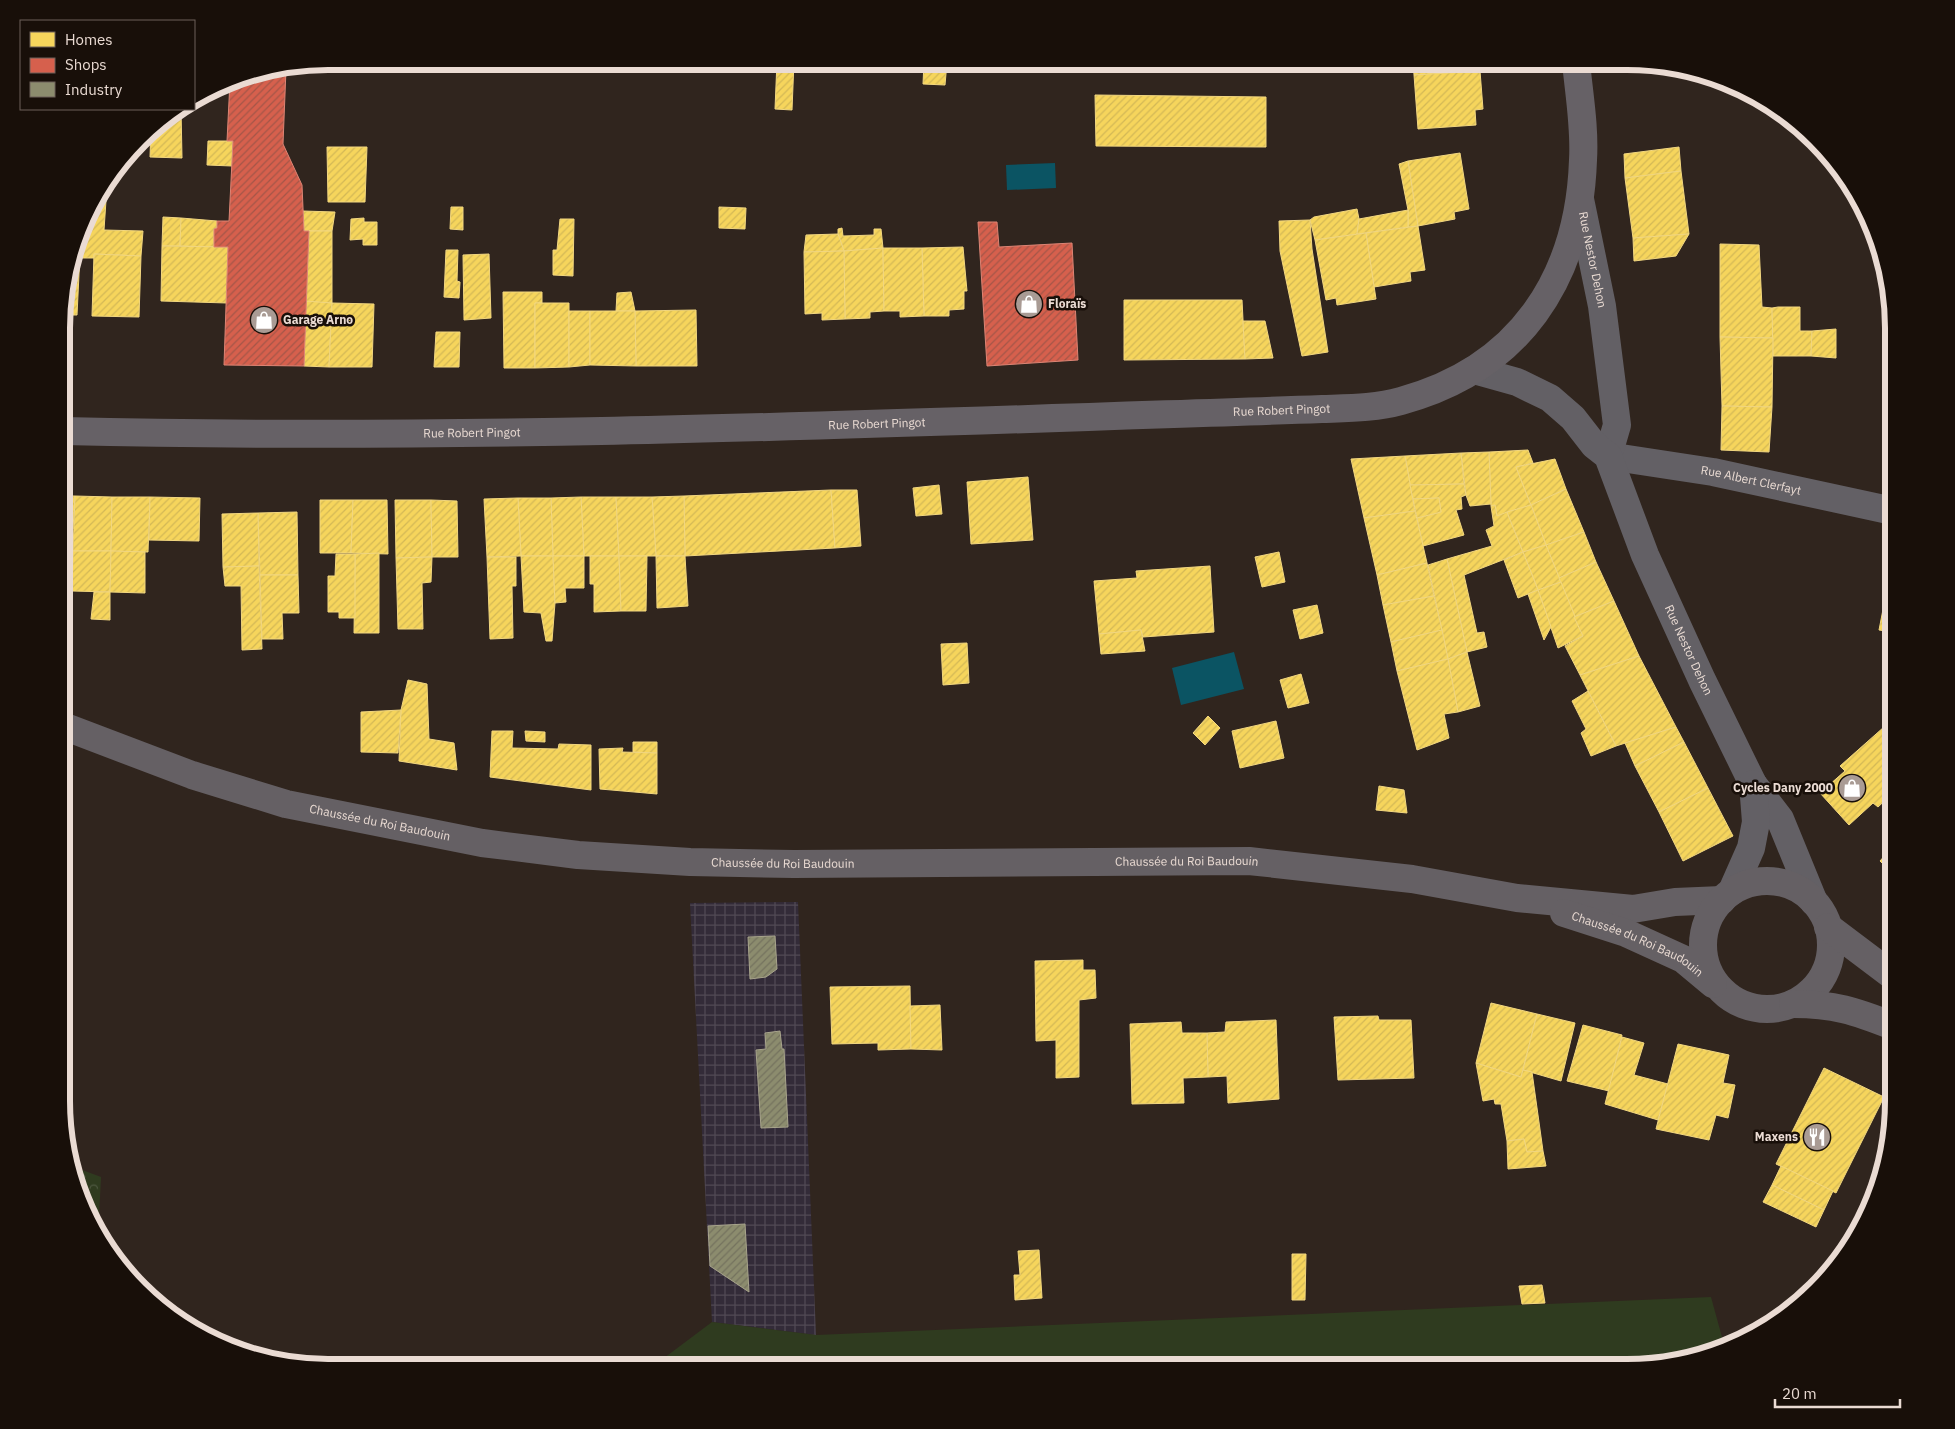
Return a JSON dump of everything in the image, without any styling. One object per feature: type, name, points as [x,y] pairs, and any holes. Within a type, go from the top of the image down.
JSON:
[{"type":"main road","name":"Rue Nestor Dehon","points":[[1577,70],[1583,140],[1580,199]]},
{"type":"main road","name":"Rue Robert Pingot","points":[[70,431],[375,435],[693,429],[1374,407],[1400,402],[1428,393],[1474,370],[1494,357],[1516,337],[1549,294],[1572,231],[1580,199]]},
{"type":"main road","name":"Chaussée du Roi Baudouin","points":[[70,728],[192,775],[286,804],[482,842],[578,855],[690,862],[794,864],[1249,861],[1412,879],[1517,898],[1633,909],[1727,896]]},
{"type":"main road","points":[[1793,1004],[1813,990],[1827,969],[1832,945],[1828,926],[1814,902],[1797,888],[1775,882],[1753,883],[1727,896],[1708,921],[1703,945],[1708,970],[1722,991],[1738,1002],[1756,1008],[1768,1010],[1793,1004],[1825,1004],[1861,1013],[1885,1023]]},
{"type":"main road","name":"Chaussée du Roi Baudouin","points":[[1517,898],[1626,933],[1683,959],[1722,991]]},
{"type":"main road","points":[[1828,926],[1885,970]]},
{"type":"street","name":"Rue Nestor Dehon","points":[[1580,199],[1602,306],[1617,425],[1608,456]]},
{"type":"street","name":"Rue Nestor Dehon","points":[[1474,370],[1517,382],[1550,398],[1573,418],[1594,444],[1608,456],[1645,555],[1702,680],[1753,784],[1780,819],[1814,902]]},
{"type":"street","name":"Rue Albert Clerfayt","points":[[1608,456],[1713,472],[1885,509]]},
{"type":"street","name":"Rue Nestor Dehon","points":[[1727,896],[1751,848],[1756,822],[1753,784]]},
{"type":"shaded area","points":[[798,902],[816,1335],[712,1322],[690,903]]},
{"type":"green space","points":[[79,1169],[101,1177],[99,1219]]},
{"type":"green space","points":[[1711,1297],[1723,1340],[1677,1354],[1627,1359],[663,1359],[712,1322],[816,1335]]},
{"type":"water","points":[[1055,163],[1056,188],[1007,190],[1006,165]]},
{"type":"water","points":[[1234,652],[1244,689],[1181,705],[1172,668]]},
{"type":"building: Homes","points":[[777,70],[794,70],[792,110],[775,109]]},
{"type":"building: Homes","points":[[924,70],[946,70],[945,85],[923,84]]},
{"type":"building: Homes","points":[[1414,70],[1480,70],[1480,71],[1414,75]]},
{"type":"building: Homes","points":[[1480,71],[1483,109],[1475,110],[1476,125],[1418,129],[1414,75]]},
{"type":"building: Homes","points":[[1095,95],[1266,97],[1266,147],[1096,146]]},
{"type":"building: Homes","points":[[181,116],[182,158],[150,157],[151,141]]},
{"type":"building: Homes","points":[[208,141],[233,141],[232,166],[207,165]]},
{"type":"building: Homes","points":[[327,147],[367,147],[365,202],[328,202]]},
{"type":"building: Homes","points":[[1679,147],[1681,171],[1625,178],[1624,154]]},
{"type":"building: Homes","points":[[1460,153],[1469,209],[1454,212],[1455,219],[1418,226],[1408,161]]},
{"type":"building: Homes","points":[[1408,161],[1418,226],[1408,227],[1408,210],[1399,164]]},
{"type":"building: Homes","points":[[1681,171],[1689,234],[1633,238],[1625,178]]},
{"type":"building: Homes","points":[[106,197],[104,230],[143,231],[141,256],[94,254],[94,258],[80,258],[90,229]]},
{"type":"building: Homes","points":[[451,207],[463,207],[463,230],[450,229]]},
{"type":"building: Homes","points":[[719,207],[746,208],[745,229],[719,228]]},
{"type":"building: Homes","points":[[1357,209],[1359,219],[1357,234],[1315,240],[1310,220],[1314,217]]},
{"type":"building: Homes","points":[[1408,210],[1408,227],[1357,234],[1359,219]]},
{"type":"building: Homes","points":[[303,211],[335,212],[332,231],[304,231]]},
{"type":"building: Homes","points":[[163,217],[181,218],[180,246],[162,246]]},
{"type":"building: Homes","points":[[181,218],[217,221],[217,228],[214,229],[214,247],[180,246]]},
{"type":"building: Homes","points":[[364,218],[364,222],[377,222],[377,245],[363,245],[363,239],[350,240],[351,219]]},
{"type":"building: Homes","points":[[560,219],[574,219],[573,276],[553,275],[553,250],[557,250]]},
{"type":"building: Homes","points":[[1310,220],[1312,249],[1328,352],[1302,356],[1280,251],[1279,221]]},
{"type":"building: Homes","points":[[1418,226],[1425,270],[1410,272],[1411,281],[1374,287],[1366,233]]},
{"type":"building: Homes","points":[[842,228],[843,236],[874,235],[874,229],[881,229],[883,248],[844,251],[838,234],[838,229]]},
{"type":"building: Homes","points":[[309,231],[332,231],[332,303],[306,302]]},
{"type":"building: Homes","points":[[1366,233],[1376,299],[1337,305],[1336,298],[1326,300],[1315,240]]},
{"type":"building: Homes","points":[[838,234],[844,251],[804,252],[806,235]]},
{"type":"building: Homes","points":[[1689,234],[1676,256],[1634,261],[1633,238]]},
{"type":"building: Homes","points":[[1720,244],[1759,245],[1762,307],[1772,308],[1773,338],[1720,337]]},
{"type":"building: Homes","points":[[162,246],[228,247],[227,303],[161,301]]},
{"type":"building: Homes","points":[[963,247],[967,291],[964,291],[964,309],[949,310],[949,316],[924,316],[922,248]]},
{"type":"building: Homes","points":[[883,248],[884,311],[870,312],[870,318],[845,319],[844,251]]},
{"type":"building: Homes","points":[[883,248],[922,248],[924,316],[900,317],[900,311],[884,311]]},
{"type":"building: Homes","points":[[446,250],[458,250],[457,281],[460,282],[459,298],[444,297]]},
{"type":"building: Homes","points":[[844,251],[845,319],[822,320],[822,313],[805,314],[804,252]]},
{"type":"building: Homes","points":[[94,254],[141,256],[139,317],[92,316]]},
{"type":"building: Homes","points":[[489,254],[491,318],[464,320],[463,255]]},
{"type":"building: Homes","points":[[80,259],[77,315],[71,315],[72,294]]},
{"type":"building: Homes","points":[[503,292],[542,292],[542,303],[535,303],[535,368],[504,368]]},
{"type":"building: Homes","points":[[631,292],[635,311],[616,311],[617,293]]},
{"type":"building: Homes","points":[[1124,300],[1242,300],[1245,359],[1124,360]]},
{"type":"building: Homes","points":[[305,301],[332,303],[329,367],[304,366]]},
{"type":"building: Homes","points":[[332,303],[374,304],[372,367],[329,367]]},
{"type":"building: Homes","points":[[535,303],[569,303],[569,367],[535,368]]},
{"type":"building: Homes","points":[[1800,307],[1800,331],[1812,331],[1811,356],[1773,356],[1772,308]]},
{"type":"building: Homes","points":[[696,310],[697,366],[636,366],[635,311]]},
{"type":"building: Homes","points":[[569,311],[590,311],[590,365],[569,367]]},
{"type":"building: Homes","points":[[590,311],[635,311],[636,366],[590,365]]},
{"type":"building: Homes","points":[[1243,321],[1265,321],[1273,358],[1245,359]]},
{"type":"building: Homes","points":[[1836,329],[1836,358],[1811,356],[1812,331]]},
{"type":"building: Homes","points":[[436,332],[460,332],[459,367],[434,367]]},
{"type":"building: Homes","points":[[1720,337],[1773,338],[1772,407],[1722,406]]},
{"type":"building: Homes","points":[[1722,406],[1772,407],[1769,452],[1721,450]]},
{"type":"building: Homes","points":[[1528,450],[1533,463],[1516,467],[1531,505],[1497,516],[1495,505],[1491,506],[1489,452]]},
{"type":"building: Homes","points":[[1489,452],[1491,504],[1470,506],[1466,495],[1461,453]]},
{"type":"building: Homes","points":[[1461,453],[1464,484],[1410,485],[1405,456]]},
{"type":"building: Homes","points":[[1405,456],[1415,511],[1364,518],[1351,459]]},
{"type":"building: Homes","points":[[1555,459],[1566,489],[1531,505],[1516,467]]},
{"type":"building: Homes","points":[[1028,477],[1033,540],[971,544],[967,482]]},
{"type":"building: Homes","points":[[1464,484],[1466,495],[1461,497],[1462,509],[1456,510],[1464,535],[1423,546],[1417,518],[1441,512],[1439,498],[1413,499],[1410,485]]},
{"type":"building: Homes","points":[[939,485],[942,514],[916,516],[913,488]]},
{"type":"building: Homes","points":[[1566,489],[1584,532],[1546,545],[1531,505]]},
{"type":"building: Homes","points":[[831,490],[835,548],[685,556],[684,496]]},
{"type":"building: Homes","points":[[831,490],[857,490],[861,546],[835,548]]},
{"type":"building: Homes","points":[[70,496],[75,496],[73,529],[70,529]]},
{"type":"building: Homes","points":[[75,496],[112,497],[111,551],[73,551]]},
{"type":"building: Homes","points":[[684,496],[685,556],[656,556],[652,497]]},
{"type":"building: Homes","points":[[112,497],[150,497],[148,552],[111,551]]},
{"type":"building: Homes","points":[[150,497],[200,498],[199,541],[149,540]]},
{"type":"building: Homes","points":[[581,497],[616,497],[619,556],[584,556]]},
{"type":"building: Homes","points":[[581,497],[584,556],[553,556],[551,498]]},
{"type":"building: Homes","points":[[616,497],[652,497],[656,556],[619,556]]},
{"type":"building: Homes","points":[[518,498],[551,498],[553,556],[521,556]]},
{"type":"building: Homes","points":[[518,498],[521,556],[487,557],[484,499]]},
{"type":"building: Homes","points":[[1439,498],[1441,512],[1417,518],[1413,499]]},
{"type":"building: Homes","points":[[320,500],[353,500],[351,553],[320,553]]},
{"type":"building: Homes","points":[[353,500],[387,500],[388,554],[351,553]]},
{"type":"building: Homes","points":[[395,500],[431,500],[432,557],[396,558]]},
{"type":"building: Homes","points":[[431,500],[457,501],[458,557],[432,557]]},
{"type":"building: Homes","points":[[1495,505],[1497,516],[1507,512],[1523,552],[1464,575],[1477,633],[1484,632],[1487,647],[1467,652],[1447,559],[1492,546],[1486,530],[1494,526],[1491,506]]},
{"type":"building: Homes","points":[[1531,505],[1546,545],[1523,552],[1507,512]]},
{"type":"building: Homes","points":[[1415,511],[1427,563],[1377,575],[1364,518]]},
{"type":"building: Homes","points":[[297,512],[298,575],[260,575],[258,513]]},
{"type":"building: Homes","points":[[258,513],[259,566],[223,567],[222,514]]},
{"type":"building: Homes","points":[[1584,532],[1596,562],[1559,578],[1546,545]]},
{"type":"building: Homes","points":[[1546,545],[1561,582],[1538,590],[1523,552]]},
{"type":"building: Homes","points":[[73,551],[111,551],[110,592],[72,591]]},
{"type":"building: Homes","points":[[111,551],[145,552],[145,593],[110,592]]},
{"type":"building: Homes","points":[[1279,552],[1285,582],[1262,587],[1255,557]]},
{"type":"building: Homes","points":[[1523,552],[1538,590],[1518,598],[1504,560]]},
{"type":"building: Homes","points":[[379,553],[379,633],[354,633],[355,554]]},
{"type":"building: Homes","points":[[336,554],[355,554],[355,618],[339,618],[339,612],[328,612],[328,576],[335,576]]},
{"type":"building: Homes","points":[[521,556],[553,556],[555,603],[552,641],[546,641],[541,613],[524,612]]},
{"type":"building: Homes","points":[[553,556],[584,556],[584,588],[565,588],[566,602],[555,603]]},
{"type":"building: Homes","points":[[590,556],[619,556],[621,611],[594,612],[594,584],[590,584]]},
{"type":"building: Homes","points":[[619,556],[647,556],[646,611],[621,611]]},
{"type":"building: Homes","points":[[656,556],[685,556],[688,606],[657,608]]},
{"type":"building: Homes","points":[[432,557],[431,582],[422,583],[423,629],[398,629],[396,558]]},
{"type":"building: Homes","points":[[487,557],[516,557],[516,586],[512,586],[513,638],[490,639]]},
{"type":"building: Homes","points":[[1447,559],[1467,652],[1448,659],[1428,565]]},
{"type":"building: Homes","points":[[1596,562],[1614,601],[1574,617],[1559,578]]},
{"type":"building: Homes","points":[[1427,563],[1434,596],[1383,605],[1377,575]]},
{"type":"building: Homes","points":[[259,566],[262,649],[242,650],[241,586],[225,586],[223,567]]},
{"type":"building: Homes","points":[[1210,566],[1214,632],[1143,637],[1141,630],[1099,634],[1094,581],[1137,578],[1136,571]]},
{"type":"building: Homes","points":[[260,575],[298,575],[299,613],[282,613],[283,639],[262,639]]},
{"type":"building: Homes","points":[[1561,582],[1583,636],[1558,648],[1538,590]]},
{"type":"building: Homes","points":[[1538,590],[1551,627],[1544,640],[1528,594]]},
{"type":"building: Homes","points":[[94,592],[110,592],[110,620],[91,619]]},
{"type":"building: Homes","points":[[1434,596],[1442,630],[1391,642],[1383,605]]},
{"type":"building: Homes","points":[[1885,599],[1885,631],[1879,630]]},
{"type":"building: Homes","points":[[1614,601],[1639,656],[1580,675],[1565,646],[1583,636],[1574,617]]},
{"type":"building: Homes","points":[[1317,605],[1323,633],[1300,639],[1293,610]]},
{"type":"building: Homes","points":[[1141,630],[1145,651],[1101,654],[1099,634]]},
{"type":"building: Homes","points":[[1442,630],[1448,659],[1397,671],[1391,642]]},
{"type":"building: Homes","points":[[967,643],[969,683],[943,685],[941,644]]},
{"type":"building: Homes","points":[[1467,652],[1480,706],[1458,712],[1448,659]]},
{"type":"building: Homes","points":[[1639,656],[1676,727],[1616,746],[1580,675]]},
{"type":"building: Homes","points":[[1448,659],[1458,712],[1444,714],[1449,738],[1417,750],[1397,671]]},
{"type":"building: Homes","points":[[1301,674],[1309,703],[1288,708],[1280,680]]},
{"type":"building: Homes","points":[[408,680],[427,684],[429,739],[454,743],[457,770],[399,761],[401,710]]},
{"type":"building: Homes","points":[[1588,691],[1616,746],[1591,756],[1581,733],[1586,729],[1572,701]]},
{"type":"building: Homes","points":[[401,710],[398,753],[361,752],[361,712]]},
{"type":"building: Homes","points":[[1208,716],[1220,728],[1205,745],[1193,733]]},
{"type":"building: Homes","points":[[1276,721],[1284,758],[1240,768],[1232,731]]},
{"type":"building: Homes","points":[[1885,726],[1885,800],[1878,807],[1873,803],[1849,825],[1820,793],[1845,771],[1840,766]]},
{"type":"building: Homes","points":[[1676,727],[1684,742],[1635,766],[1625,743]]},
{"type":"building: Homes","points":[[492,731],[513,731],[512,748],[558,749],[559,744],[591,745],[591,790],[490,777]]},
{"type":"building: Homes","points":[[525,731],[545,732],[545,742],[526,741]]},
{"type":"building: Homes","points":[[633,742],[657,742],[657,753],[633,752]]},
{"type":"building: Homes","points":[[1684,742],[1708,788],[1659,812],[1635,766]]},
{"type":"building: Homes","points":[[623,748],[622,752],[657,753],[657,794],[600,789],[599,749]]},
{"type":"building: Homes","points":[[1379,786],[1404,790],[1407,813],[1376,810]]},
{"type":"building: Homes","points":[[1708,788],[1733,836],[1683,861],[1659,812]]},
{"type":"building: Homes","points":[[1885,855],[1885,866],[1880,861]]},
{"type":"building: Homes","points":[[1083,960],[1083,970],[1095,970],[1096,998],[1079,1000],[1079,1077],[1056,1078],[1056,1040],[1036,1041],[1035,961]]},
{"type":"building: Homes","points":[[910,986],[911,1049],[878,1050],[878,1043],[832,1044],[830,987]]},
{"type":"building: Homes","points":[[1491,1003],[1537,1014],[1521,1077],[1476,1063]]},
{"type":"building: Homes","points":[[940,1005],[942,1050],[911,1049],[910,1006]]},
{"type":"building: Homes","points":[[1537,1014],[1575,1023],[1561,1081],[1523,1070]]},
{"type":"building: Homes","points":[[1378,1016],[1379,1020],[1411,1020],[1414,1078],[1338,1080],[1334,1017]]},
{"type":"building: Homes","points":[[1276,1020],[1279,1099],[1228,1103],[1227,1076],[1208,1077],[1207,1033],[1225,1032],[1226,1022]]},
{"type":"building: Homes","points":[[1181,1022],[1182,1033],[1207,1033],[1208,1077],[1183,1078],[1184,1103],[1132,1104],[1130,1024]]},
{"type":"building: Homes","points":[[1583,1025],[1622,1035],[1609,1091],[1567,1081]]},
{"type":"building: Homes","points":[[1622,1037],[1644,1043],[1634,1075],[1668,1084],[1658,1120],[1605,1104]]},
{"type":"building: Homes","points":[[1678,1044],[1729,1055],[1723,1083],[1735,1085],[1728,1118],[1716,1115],[1709,1140],[1656,1129]]},
{"type":"building: Homes","points":[[1476,1063],[1521,1077],[1523,1070],[1532,1072],[1543,1151],[1527,1152],[1524,1139],[1507,1141],[1501,1104],[1495,1104],[1494,1099],[1483,1101]]},
{"type":"building: Homes","points":[[1824,1068],[1884,1097],[1836,1193],[1776,1164]]},
{"type":"building: Homes","points":[[1524,1139],[1527,1152],[1543,1151],[1546,1166],[1508,1169],[1507,1141]]},
{"type":"building: Homes","points":[[1781,1166],[1833,1191],[1824,1210],[1772,1185]]},
{"type":"building: Homes","points":[[1772,1185],[1824,1210],[1816,1227],[1763,1202]]},
{"type":"building: Homes","points":[[1039,1250],[1042,1298],[1015,1300],[1014,1275],[1020,1275],[1018,1251]]},
{"type":"building: Homes","points":[[1292,1254],[1306,1254],[1305,1300],[1292,1300]]},
{"type":"building: Homes","points":[[1542,1285],[1545,1303],[1522,1304],[1519,1286]]},
{"type":"building: Shops","points":[[286,74],[283,144],[302,185],[304,231],[309,231],[304,366],[224,365],[228,247],[214,247],[214,229],[217,228],[217,221],[229,221],[233,141],[227,141],[230,90],[261,79]]},
{"type":"building: Shops","name":"Floraïs","points":[[978,222],[997,222],[999,247],[1072,243],[1078,360],[987,366]]},
{"type":"building: Industry","points":[[775,936],[777,969],[766,977],[750,979],[748,937]]},
{"type":"building: Industry","points":[[780,1031],[782,1049],[784,1049],[788,1127],[761,1128],[756,1050],[766,1049],[765,1033]]},
{"type":"building: Industry","points":[[745,1224],[749,1292],[710,1266],[708,1226]]},
{"type":"place","name":"Floraïs","points":[[1029,304]]},
{"type":"place","name":"Garage Arno","points":[[264,320]]},
{"type":"place","name":"Cycles Dany 2000","points":[[1852,788]]},
{"type":"place","name":"Maxens","points":[[1817,1137]]}]
